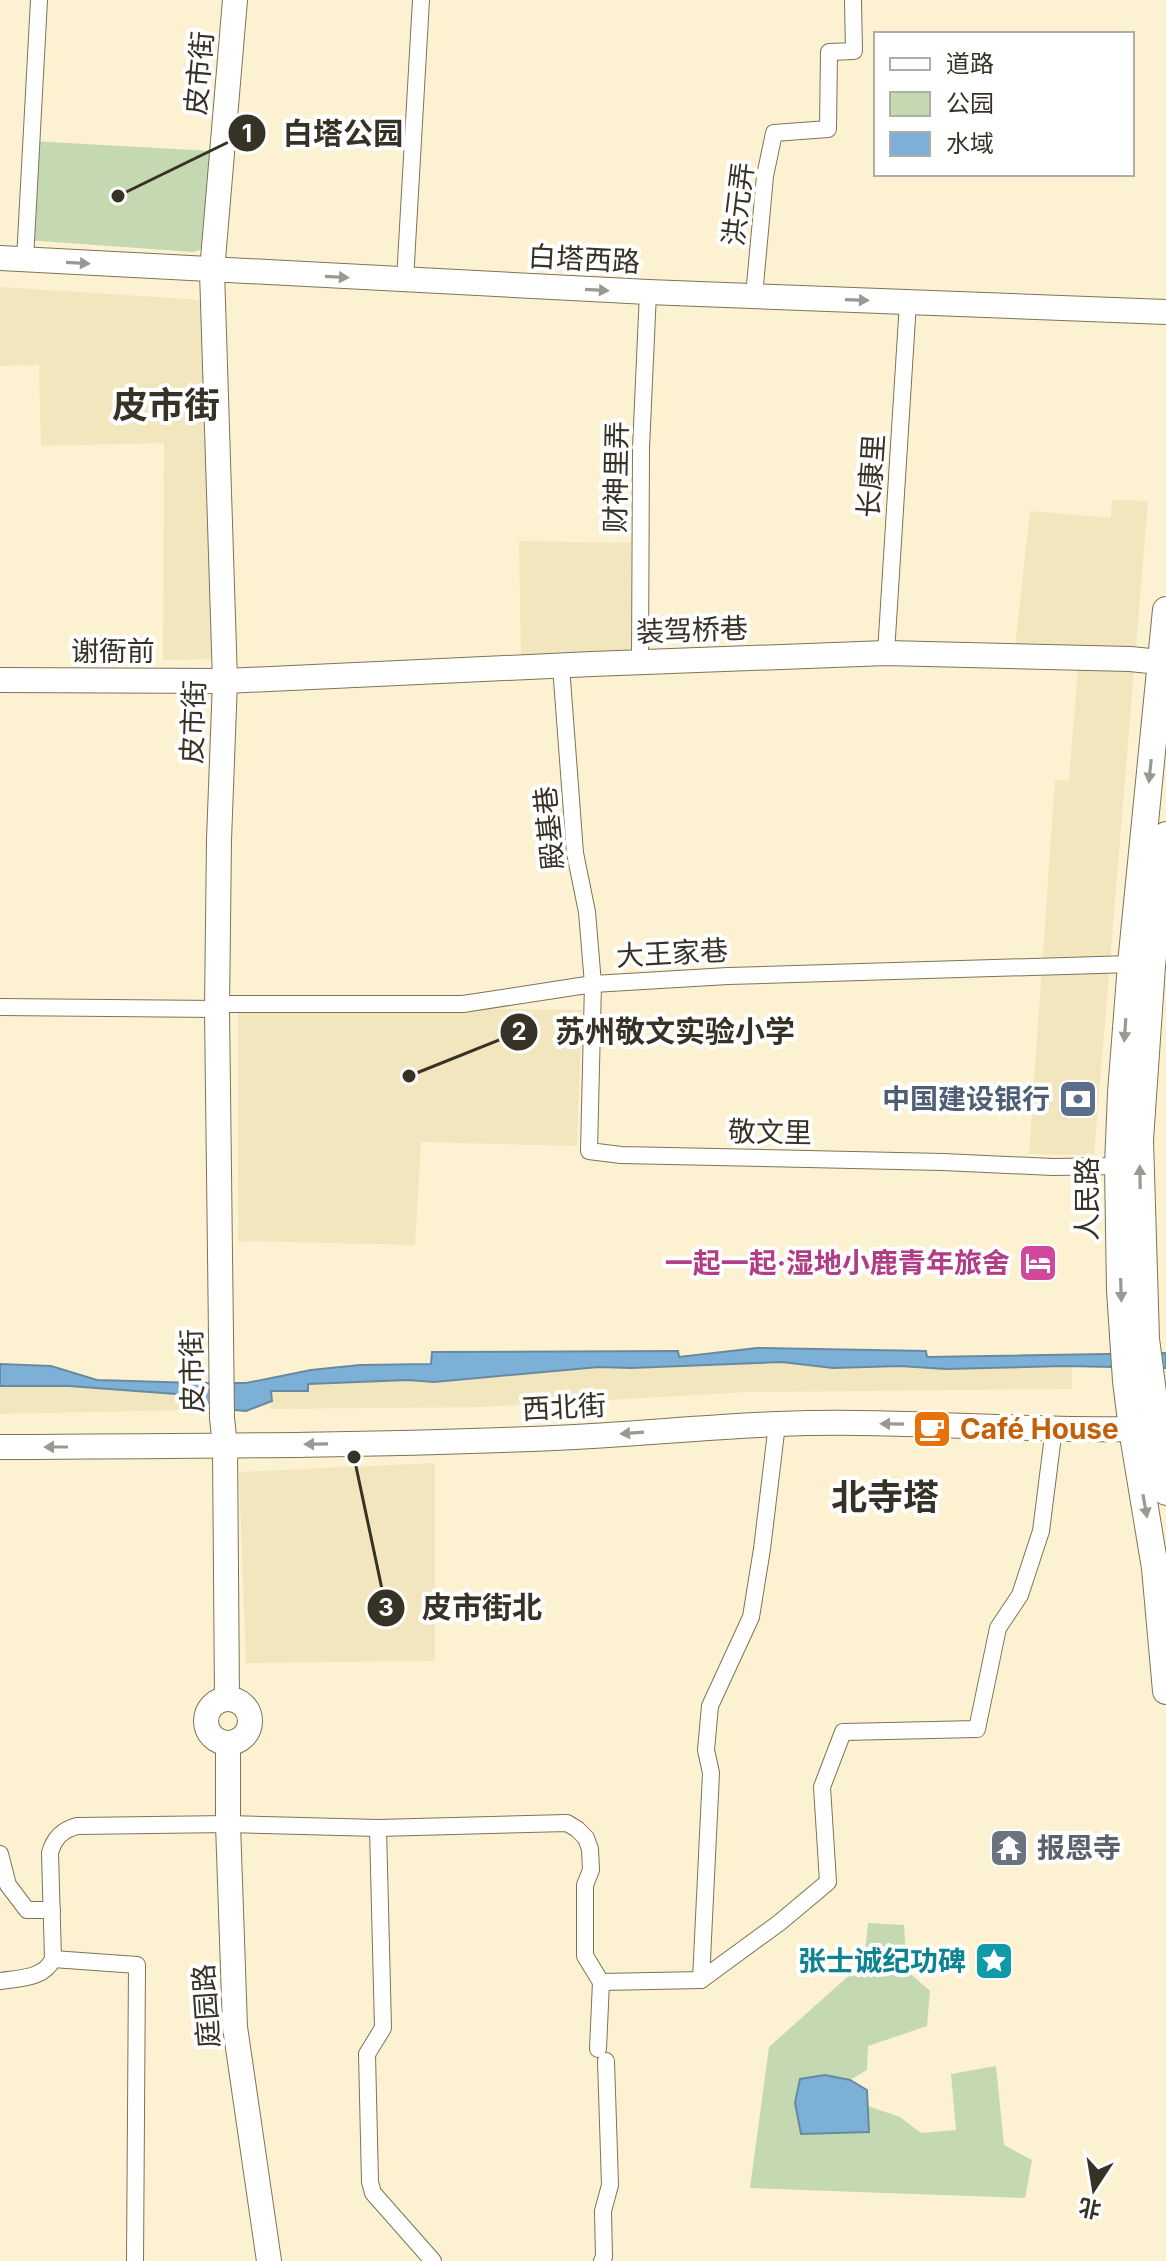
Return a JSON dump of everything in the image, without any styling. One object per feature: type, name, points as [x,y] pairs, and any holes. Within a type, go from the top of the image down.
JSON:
[{"type":"main road","name":"人民路","points":[[1166,610],[1160,662],[1135,1340],[1138,1379],[1166,1492]]},
{"type":"main road","name":"人民路","points":[[1135,1340],[1120,1290],[1118,1166],[1121,1093],[1150,966],[1166,835]]},
{"type":"main road","name":"人民路","points":[[1151,1429],[1155,1568],[1166,1691]]},
{"type":"street","points":[[25,260],[39,0]]},
{"type":"street","name":"皮市街","points":[[225,1446],[221,1375],[217,1007],[225,681],[212,271],[235,0]]},
{"type":"street","points":[[405,280],[421,0]]},
{"type":"street","name":"洪元弄","points":[[754,296],[765,176],[774,133],[828,129],[829,52],[854,51],[853,0]]},
{"type":"street","name":"白塔西路","points":[[0,258],[648,292],[1166,312]]},
{"type":"street","name":"财神里弄","points":[[640,662],[641,448],[648,292]]},
{"type":"street","name":"长康里","points":[[886,653],[908,302]]},
{"type":"street","name":"装驾桥巷","points":[[225,681],[886,653],[1160,662]]},
{"type":"street","name":"殿基巷","points":[[561,666],[575,853],[587,912],[593,984]]},
{"type":"street","name":"谢衙前","points":[[0,680],[225,681]]},
{"type":"street","name":"大王家巷","points":[[0,1007],[463,1004],[593,984],[728,976],[1150,966]]},
{"type":"street","name":"敬文里","points":[[593,984],[589,1151],[621,1155],[1053,1167],[1118,1166]]},
{"type":"street","name":"西北街","points":[[0,1447],[225,1446],[558,1438],[832,1423],[1151,1429]]},
{"type":"street","points":[[701,1980],[711,1773],[706,1750],[710,1706],[751,1617],[777,1424]]},
{"type":"street","points":[[601,1982],[701,1980],[779,1923],[828,1882],[822,1787],[843,1732],[977,1729],[998,1628],[1020,1595],[1041,1531],[1054,1428]]},
{"type":"street","name":"庭园路","points":[[225,1446],[227,1699],[211,1706],[205,1722],[212,1738],[228,1744],[235,2027],[269,2261]]},
{"type":"street","points":[[0,1981],[40,1974],[53,1959],[52,1845],[69,1828],[228,1824],[378,1828],[567,1823],[586,1838],[590,1849],[591,1870],[585,1885],[585,1956],[601,1982],[610,2185],[603,2211],[602,2261]]},
{"type":"street","points":[[378,1828],[383,2028],[367,2054],[370,2182],[373,2193],[433,2261]]},
{"type":"street","points":[[0,1854],[8,1885],[27,1910],[52,1910]]},
{"type":"street","points":[[53,1959],[137,1965],[135,2261]]},
{"type":"shaded area","points":[[0,287],[204,300],[215,659],[163,660],[164,443],[41,446],[39,365],[0,366]]},
{"type":"shaded area","points":[[1112,500],[1148,501],[1094,1155],[1029,1154],[1055,780],[1069,781],[1079,655],[1015,648],[1030,511],[1111,518]]},
{"type":"shaded area","points":[[519,541],[631,543],[632,654],[521,659]]},
{"type":"shaded area","points":[[238,1005],[582,1010],[577,1146],[421,1142],[415,1245],[238,1241]]},
{"type":"shaded area","points":[[782,1362],[833,1368],[1072,1366],[1072,1389],[750,1392],[482,1407],[271,1409],[271,1391],[307,1391],[308,1384],[408,1380],[434,1382],[599,1367]]},
{"type":"shaded area","points":[[0,1386],[69,1386],[177,1394],[189,1406],[185,1410],[0,1414]]},
{"type":"shaded area","points":[[435,1463],[435,1661],[246,1663],[239,1472]]},
{"type":"green space","points":[[31,141],[211,151],[203,249],[193,252],[26,240]]},
{"type":"green space","points":[[868,1923],[904,1925],[907,1971],[930,1991],[927,2026],[868,2046],[867,2070],[850,2080],[825,2075],[869,2132],[868,2106],[900,2117],[921,2133],[956,2130],[951,2074],[996,2066],[1004,2145],[1032,2160],[1025,2198],[750,2188],[769,2047],[864,1962]]},
{"type":"water","points":[[757,1348],[926,1351],[927,1357],[1166,1353],[1166,1368],[833,1368],[782,1362],[599,1367],[434,1382],[408,1380],[308,1384],[308,1391],[271,1391],[272,1401],[246,1411],[189,1406],[176,1394],[69,1386],[0,1386],[0,1364],[51,1366],[97,1380],[246,1383],[311,1370],[360,1365],[431,1364],[432,1352],[678,1351],[679,1357]]},
{"type":"water","points":[[825,2075],[850,2080],[867,2090],[869,2132],[801,2134],[795,2103],[800,2079]]},
{"type":"place","name":"白塔公园","points":[[118,196]]},
{"type":"place","name":"苏州敬文实验小学","points":[[409,1076]]},
{"type":"place","name":"中国建设银行","points":[[1078,1099]]},
{"type":"place","name":"一起一起·湿地小鹿青年旅舍","points":[[1038,1263]]},
{"type":"place","name":"Café House","points":[[932,1429]]},
{"type":"place","name":"皮市街北","points":[[354,1457]]},
{"type":"place","name":"报恩寺","points":[[1009,1848]]},
{"type":"place","name":"张士诚纪功碑","points":[[994,1961]]},
{"type":"district","name":"皮市街","points":[[166,405]]},
{"type":"district","name":"北寺塔","points":[[885,1497]]}]
